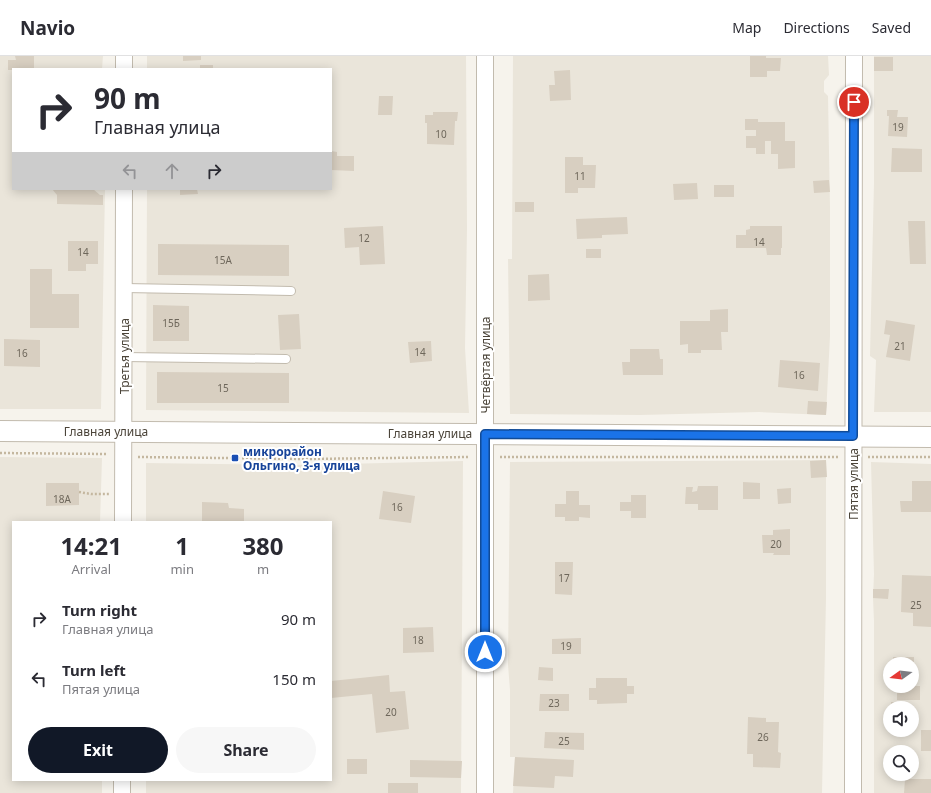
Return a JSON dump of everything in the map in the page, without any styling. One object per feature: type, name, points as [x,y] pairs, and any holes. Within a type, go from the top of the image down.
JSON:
[{"type":"street","points":[[124,56],[124,68]]},
{"type":"street","name":"Четвёртая улица","points":[[485,56],[485,793]]},
{"type":"street","name":"Пятая улица","points":[[853,793],[854,56]]},
{"type":"street","name":"Третья улица","points":[[123,521],[124,190]]},
{"type":"street","name":"Главная улица","points":[[0,431],[931,437]]},
{"type":"street","points":[[122,781],[122,793]]},
{"type":"lane","points":[[124,288],[291,290]]},
{"type":"lane","points":[[124,357],[286,359]]},
{"type":"path","points":[[0,453],[103,453],[123,457],[297,459],[485,457],[931,457]]},
{"type":"path","points":[[79,492],[91,494],[123,494]]},
{"type":"shaded area","points":[[0,56],[103,56],[102,68],[12,68],[12,190],[105,190],[101,409],[0,409]]},
{"type":"shaded area","points":[[147,56],[466,56],[467,229],[465,348],[469,413],[146,410],[147,190],[332,190],[332,68],[147,68]]},
{"type":"shaded area","points":[[513,56],[828,56],[829,75],[824,81],[824,92],[828,96],[830,208],[830,336],[826,415],[759,412],[640,415],[510,414],[508,259],[512,259]]},
{"type":"shaded area","points":[[874,56],[931,56],[931,412],[874,412],[876,360],[870,356],[874,183]]},
{"type":"shaded area","points":[[0,457],[102,458],[100,521],[12,521],[12,781],[102,781],[102,793],[0,793]]},
{"type":"shaded area","points":[[826,460],[826,598],[822,793],[513,793],[515,757],[510,757],[510,690],[508,665],[510,462]]},
{"type":"shaded area","points":[[463,461],[461,793],[146,793],[146,781],[332,781],[332,521],[146,521],[146,463],[304,465]]},
{"type":"shaded area","points":[[871,462],[931,464],[931,793],[874,793],[874,574]]},
{"type":"building","points":[[15,56],[34,56],[34,68],[12,68],[12,70],[8,70],[8,60],[16,60]]},
{"type":"building","points":[[183,56],[201,56],[201,60],[183,61]]},
{"type":"building","points":[[750,56],[781,58],[780,71],[767,71],[767,77],[750,77]]},
{"type":"building","points":[[874,57],[893,57],[893,71],[874,71]]},
{"type":"building","points":[[200,65],[213,65],[213,68],[200,68]]},
{"type":"building","points":[[570,70],[571,100],[550,101],[549,85],[555,85],[554,71]]},
{"type":"building","points":[[379,96],[393,96],[392,115],[378,115]]},
{"type":"building","points":[[887,110],[898,110],[897,117],[908,117],[907,137],[888,136],[889,116],[887,116]]},
{"type":"building","points":[[433,112],[458,112],[457,121],[455,121],[454,145],[427,144],[427,123],[425,123],[425,115],[433,115]]},
{"type":"building","points":[[745,119],[758,119],[758,122],[785,122],[785,141],[795,141],[795,168],[778,169],[778,154],[771,154],[771,141],[765,141],[765,154],[756,154],[756,148],[746,148],[746,136],[756,136],[756,130],[745,130]]},
{"type":"building","points":[[892,148],[922,149],[922,172],[891,172]]},
{"type":"building","points":[[332,151],[337,152],[337,156],[354,156],[354,171],[332,170]]},
{"type":"building","points":[[565,157],[583,157],[583,165],[596,165],[595,188],[578,188],[578,193],[565,193]]},
{"type":"building","points":[[829,180],[830,192],[814,193],[813,181]]},
{"type":"building","points":[[697,183],[698,199],[674,200],[673,184]]},
{"type":"building","points":[[714,185],[734,185],[734,197],[714,197]]},
{"type":"building","points":[[53,190],[94,190],[100,195],[103,195],[103,205],[57,204],[57,195]]},
{"type":"building","points":[[180,190],[197,190],[198,194],[180,195]]},
{"type":"building","points":[[515,202],[534,202],[534,212],[515,212]]},
{"type":"building","points":[[627,217],[628,234],[602,235],[602,238],[577,239],[576,219]]},
{"type":"building","points":[[908,221],[925,221],[926,264],[910,264]]},
{"type":"building","points":[[383,226],[385,264],[360,265],[359,247],[345,248],[344,228]]},
{"type":"building","points":[[750,226],[782,226],[781,255],[767,255],[766,248],[736,248],[736,235],[746,235],[746,230],[750,229]]},
{"type":"building","points":[[68,241],[98,241],[98,264],[86,264],[86,271],[68,271]]},
{"type":"building","points":[[158,244],[289,245],[289,276],[158,275]]},
{"type":"building","points":[[586,249],[601,249],[601,258],[586,258]]},
{"type":"building","points":[[30,269],[52,269],[52,294],[79,294],[79,328],[30,328]]},
{"type":"building","points":[[549,274],[550,300],[528,301],[528,275]]},
{"type":"building","points":[[153,305],[189,306],[189,341],[153,341]]},
{"type":"building","points":[[728,309],[728,332],[721,332],[722,350],[701,350],[701,353],[688,353],[688,344],[680,345],[680,321],[710,321],[710,310]]},
{"type":"building","points":[[299,314],[301,349],[280,350],[278,315]]},
{"type":"building","points":[[886,320],[915,325],[910,361],[886,357],[890,335],[884,334]]},
{"type":"building","points":[[4,339],[40,340],[40,367],[4,366]]},
{"type":"building","points":[[431,341],[432,361],[410,363],[408,342]]},
{"type":"building","points":[[630,349],[659,349],[660,359],[663,359],[663,375],[623,375],[622,362],[630,362]]},
{"type":"building","points":[[780,360],[820,363],[818,391],[778,387]]},
{"type":"building","points":[[157,372],[289,373],[289,403],[157,403]]},
{"type":"building","points":[[808,401],[827,402],[826,415],[807,414]]},
{"type":"building","points":[[826,460],[827,477],[811,478],[810,461]]},
{"type":"building","points":[[912,481],[931,481],[931,512],[901,512],[900,501],[912,501]]},
{"type":"building","points":[[743,482],[760,483],[760,499],[743,499]]},
{"type":"building","points":[[46,483],[79,483],[79,505],[46,506]]},
{"type":"building","points":[[698,486],[718,486],[718,510],[698,510],[698,504],[685,504],[686,487],[693,487],[692,492],[697,491]]},
{"type":"building","points":[[791,488],[791,503],[778,504],[777,489]]},
{"type":"building","points":[[383,491],[415,496],[411,523],[379,519]]},
{"type":"building","points":[[566,491],[579,491],[579,505],[590,505],[590,518],[579,517],[579,521],[565,521],[565,517],[555,517],[555,504],[566,504]]},
{"type":"building","points":[[631,495],[646,495],[646,518],[631,518],[631,511],[620,511],[620,502],[631,502]]},
{"type":"building","points":[[202,502],[228,503],[229,508],[244,509],[244,521],[202,521]]},
{"type":"building","points":[[790,529],[790,555],[773,555],[774,553],[763,553],[762,535],[773,535],[773,530]]},
{"type":"building","points":[[555,562],[573,562],[572,595],[555,594]]},
{"type":"building","points":[[902,575],[931,576],[931,627],[913,626],[913,613],[901,612]]},
{"type":"building","points":[[873,589],[889,589],[888,599],[873,598]]},
{"type":"building","points":[[433,627],[434,652],[403,653],[403,628]]},
{"type":"building","points":[[581,638],[581,654],[552,654],[552,639]]},
{"type":"building","points":[[539,667],[553,668],[553,681],[538,680]]},
{"type":"building","points":[[389,675],[390,692],[405,691],[409,729],[376,733],[372,694],[332,698],[332,681]]},
{"type":"building","points":[[596,678],[627,678],[627,686],[634,686],[634,694],[627,694],[627,703],[597,704],[597,700],[589,700],[589,688],[596,688]]},
{"type":"building","points":[[920,686],[920,700],[897,700],[897,693],[919,693]]},
{"type":"building","points":[[540,694],[569,694],[569,711],[539,711]]},
{"type":"building","points":[[748,717],[766,718],[766,722],[779,722],[778,752],[781,753],[780,768],[753,767],[753,754],[747,754]]},
{"type":"building","points":[[921,730],[931,730],[931,751],[921,751]]},
{"type":"building","points":[[545,732],[584,733],[584,750],[544,748]]},
{"type":"building","points":[[515,757],[574,760],[573,777],[555,776],[554,788],[513,786]]},
{"type":"building","points":[[347,759],[367,759],[367,774],[347,774]]},
{"type":"building","points":[[410,760],[462,761],[461,778],[410,777]]},
{"type":"building","points":[[931,779],[931,793],[904,793],[905,781]]},
{"type":"building","points":[[388,783],[418,783],[418,793],[388,793]]},
{"type":"place","name":"микрорайон Ольгино, 3-я улица","points":[[235,458]]},
{"type":"route","points":[[485,652],[485,434],[853,436],[854,102]]}]
